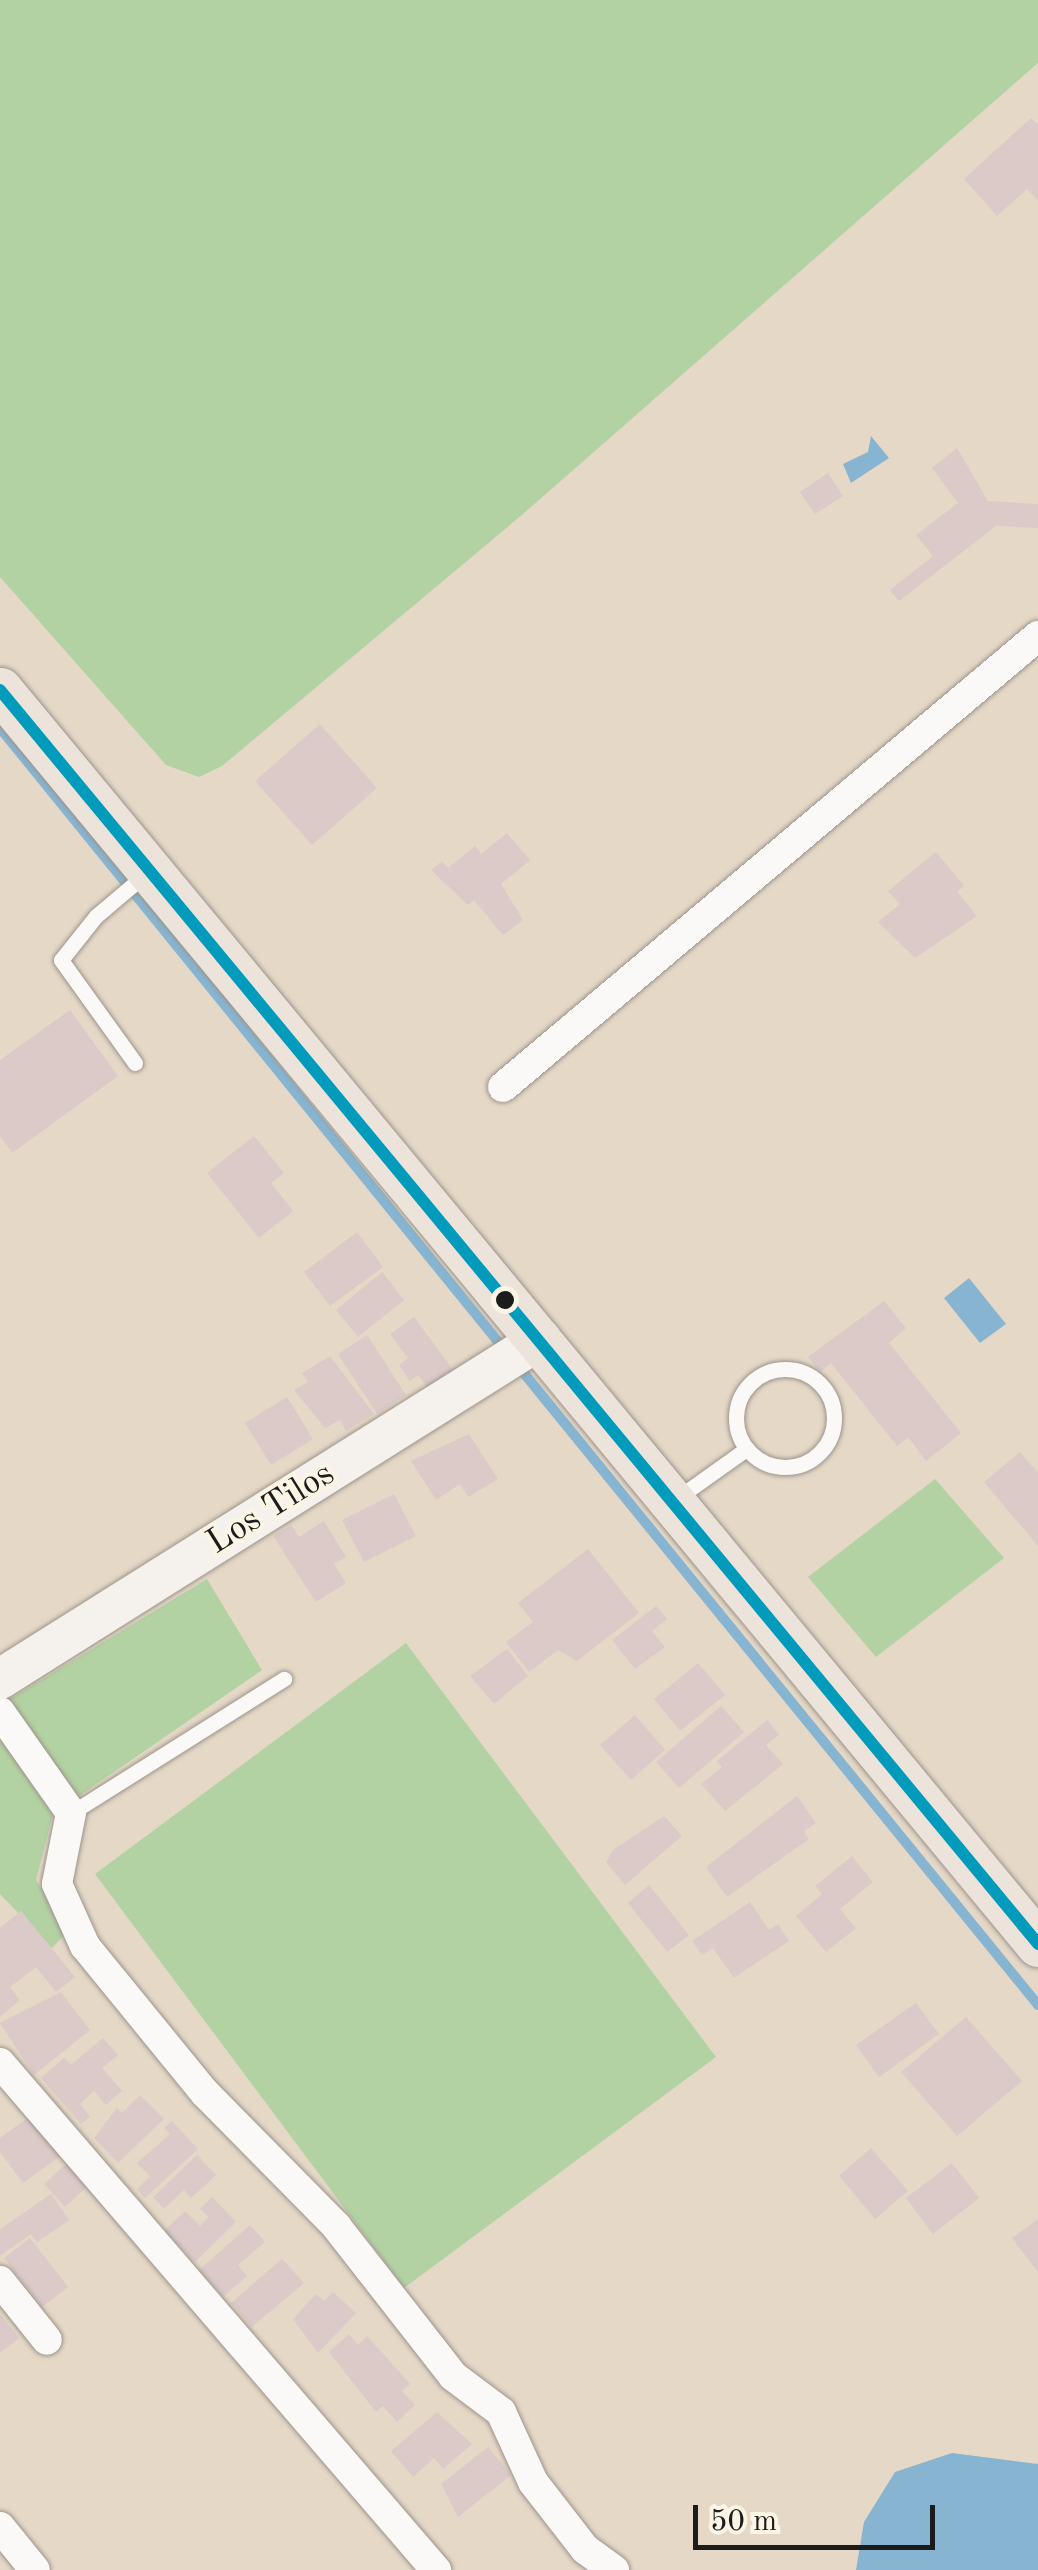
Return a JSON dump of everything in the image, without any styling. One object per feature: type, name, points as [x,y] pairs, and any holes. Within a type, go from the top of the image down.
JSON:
[{"type":"main road","points":[[0,690],[138,880],[518,1355],[675,1500],[1038,1944]]},
{"type":"street","points":[[503,1087],[1038,636]]},
{"type":"street","name":"Los Tilos","points":[[0,1679],[518,1355]]},
{"type":"street","points":[[0,1712],[71,1813],[57,1884],[85,1946],[205,2093],[336,2226],[452,2376],[501,2412],[533,2482],[584,2549],[614,2570]]},
{"type":"street","points":[[0,2063],[80,2164],[436,2570]]},
{"type":"street","points":[[0,2281],[46,2340]]},
{"type":"street","points":[[0,2526],[35,2570]]},
{"type":"lane","points":[[135,1062],[61,960],[96,916],[138,880]]},
{"type":"lane","points":[[784,1368],[802,1371],[829,1396],[834,1428],[816,1457],[778,1467],[746,1449],[735,1416],[756,1378],[784,1368]]},
{"type":"lane","points":[[675,1500],[746,1449]]},
{"type":"lane","points":[[71,1813],[284,1679]]},
{"type":"green space","points":[[0,0],[1038,0],[1038,63],[523,514],[222,766],[199,777],[166,765],[0,577]]},
{"type":"green space","points":[[935,1479],[1004,1558],[876,1657],[808,1577]]},
{"type":"green space","points":[[207,1579],[262,1670],[53,1814],[36,1880],[69,1930],[52,1948],[0,1894],[0,1705]]},
{"type":"green space","points":[[406,1643],[716,2057],[404,2288],[95,1874]]},
{"type":"water","points":[[871,436],[889,458],[851,483],[843,464],[868,452]]},
{"type":"water","points":[[969,1278],[1006,1324],[980,1343],[944,1298]]},
{"type":"water","points":[[952,2453],[1038,2464],[1038,2570],[856,2570],[864,2522],[895,2472]]},
{"type":"building","points":[[1031,118],[1038,125],[1038,201],[1027,189],[997,216],[964,179]]},
{"type":"building","points":[[957,448],[988,501],[1038,504],[1038,528],[996,526],[899,601],[890,590],[933,556],[916,535],[958,503],[932,468]]},
{"type":"building","points":[[828,473],[843,496],[815,514],[800,492]]},
{"type":"building","points":[[320,724],[377,788],[312,845],[255,781]]},
{"type":"building","points":[[507,833],[530,860],[501,884],[523,920],[503,935],[474,900],[468,905],[431,870],[442,861],[448,868],[475,846],[481,854]]},
{"type":"building","points":[[936,852],[964,886],[957,892],[977,916],[915,958],[878,922],[900,904],[888,891]]},
{"type":"building","points":[[70,1010],[118,1076],[12,1153],[0,1136],[0,1060]]},
{"type":"building","points":[[254,1136],[284,1173],[271,1183],[293,1211],[259,1238],[207,1173]]},
{"type":"building","points":[[357,1232],[383,1267],[330,1306],[304,1272]]},
{"type":"building","points":[[382,1272],[404,1300],[358,1337],[336,1310]]},
{"type":"building","points":[[884,1301],[906,1328],[889,1343],[961,1433],[926,1461],[908,1437],[897,1446],[831,1363],[820,1372],[808,1357]]},
{"type":"building","points":[[414,1317],[454,1371],[429,1389],[418,1375],[410,1381],[399,1365],[408,1358],[390,1334]]},
{"type":"building","points":[[367,1335],[406,1395],[377,1414],[338,1354]]},
{"type":"building","points":[[330,1356],[374,1414],[346,1431],[340,1420],[325,1428],[294,1390],[308,1382],[302,1373]]},
{"type":"building","points":[[287,1397],[313,1439],[271,1465],[245,1423]]},
{"type":"building","points":[[469,1434],[498,1479],[468,1497],[460,1484],[436,1500],[411,1461]]},
{"type":"building","points":[[1020,1452],[1038,1473],[1038,1546],[984,1482]]},
{"type":"building","points":[[394,1494],[416,1536],[364,1562],[342,1520]]},
{"type":"building","points":[[324,1521],[346,1557],[334,1564],[346,1583],[316,1602],[273,1536],[291,1525],[299,1537]]},
{"type":"building","points":[[588,1549],[639,1613],[577,1661],[558,1650],[529,1672],[506,1642],[533,1622],[518,1603]]},
{"type":"building","points":[[656,1606],[667,1619],[652,1631],[665,1647],[635,1669],[612,1640]]},
{"type":"building","points":[[507,1649],[528,1676],[494,1704],[470,1676]]},
{"type":"building","points":[[698,1663],[725,1695],[680,1731],[654,1699]]},
{"type":"building","points":[[721,1706],[744,1732],[679,1788],[656,1762]]},
{"type":"building","points":[[635,1715],[665,1750],[631,1780],[600,1745]]},
{"type":"building","points":[[767,1720],[779,1735],[766,1745],[783,1764],[725,1811],[701,1784],[722,1767],[717,1761]]},
{"type":"building","points":[[797,1796],[816,1823],[804,1831],[809,1839],[727,1897],[706,1867]]},
{"type":"building","points":[[664,1816],[682,1836],[625,1885],[606,1862],[613,1850]]},
{"type":"building","points":[[852,1856],[873,1882],[840,1909],[856,1928],[826,1952],[796,1916],[822,1894],[815,1886]]},
{"type":"building","points":[[649,1885],[689,1935],[667,1952],[628,1903]]},
{"type":"building","points":[[750,1902],[769,1930],[778,1924],[789,1941],[734,1978],[713,1948],[702,1955],[692,1941]]},
{"type":"building","points":[[21,1911],[75,1977],[56,1992],[36,1967],[10,1987],[20,2000],[0,2017],[0,1928]]},
{"type":"building","points":[[61,1992],[90,2030],[34,2075],[0,2023]]},
{"type":"building","points":[[916,2003],[939,2034],[879,2077],[856,2045]]},
{"type":"building","points":[[966,2017],[1022,2081],[957,2136],[901,2072]]},
{"type":"building","points":[[103,2038],[118,2055],[102,2068],[122,2091],[106,2105],[94,2091],[80,2104],[90,2117],[81,2124],[41,2078],[64,2058],[71,2065]]},
{"type":"building","points":[[140,2095],[164,2119],[118,2163],[94,2138],[117,2108],[122,2113]]},
{"type":"building","points":[[33,2114],[63,2154],[23,2183],[0,2152],[0,2138]]},
{"type":"building","points":[[172,2121],[198,2149],[145,2198],[137,2189],[150,2176],[137,2163],[170,2134],[164,2128]]},
{"type":"building","points":[[871,2148],[908,2191],[875,2219],[839,2176]]},
{"type":"building","points":[[197,2155],[216,2175],[191,2198],[184,2190],[164,2209],[153,2197]]},
{"type":"building","points":[[69,2161],[90,2184],[65,2207],[44,2184]]},
{"type":"building","points":[[952,2163],[979,2198],[933,2234],[906,2198]]},
{"type":"building","points":[[51,2194],[69,2220],[37,2242],[31,2234],[0,2256],[0,2229]]},
{"type":"building","points":[[212,2197],[236,2222],[195,2262],[164,2231],[185,2211],[200,2226],[209,2217],[200,2209]]},
{"type":"building","points":[[1038,2219],[1038,2272],[1012,2238]]},
{"type":"building","points":[[250,2225],[265,2242],[238,2265],[247,2276],[223,2297],[199,2270]]},
{"type":"building","points":[[30,2238],[68,2287],[42,2307],[4,2258]]},
{"type":"building","points":[[282,2259],[304,2283],[252,2327],[231,2303]]},
{"type":"building","points":[[333,2292],[356,2313],[318,2353],[293,2319],[316,2294],[324,2301]]},
{"type":"building","points":[[0,2314],[19,2338],[0,2353]]},
{"type":"building","points":[[349,2334],[358,2345],[367,2336],[410,2384],[402,2391],[415,2405],[397,2422],[383,2406],[376,2412],[329,2352]]},
{"type":"building","points":[[437,2412],[472,2444],[443,2469],[434,2458],[413,2477],[391,2451]]},
{"type":"building","points":[[488,2447],[511,2475],[458,2517],[441,2484]]},
{"type":"waterway","points":[[0,728],[504,1349]]},
{"type":"waterway","points":[[518,1366],[1038,2005]]},
{"type":"transit line","points":[[0,690],[1038,1944]]}]
